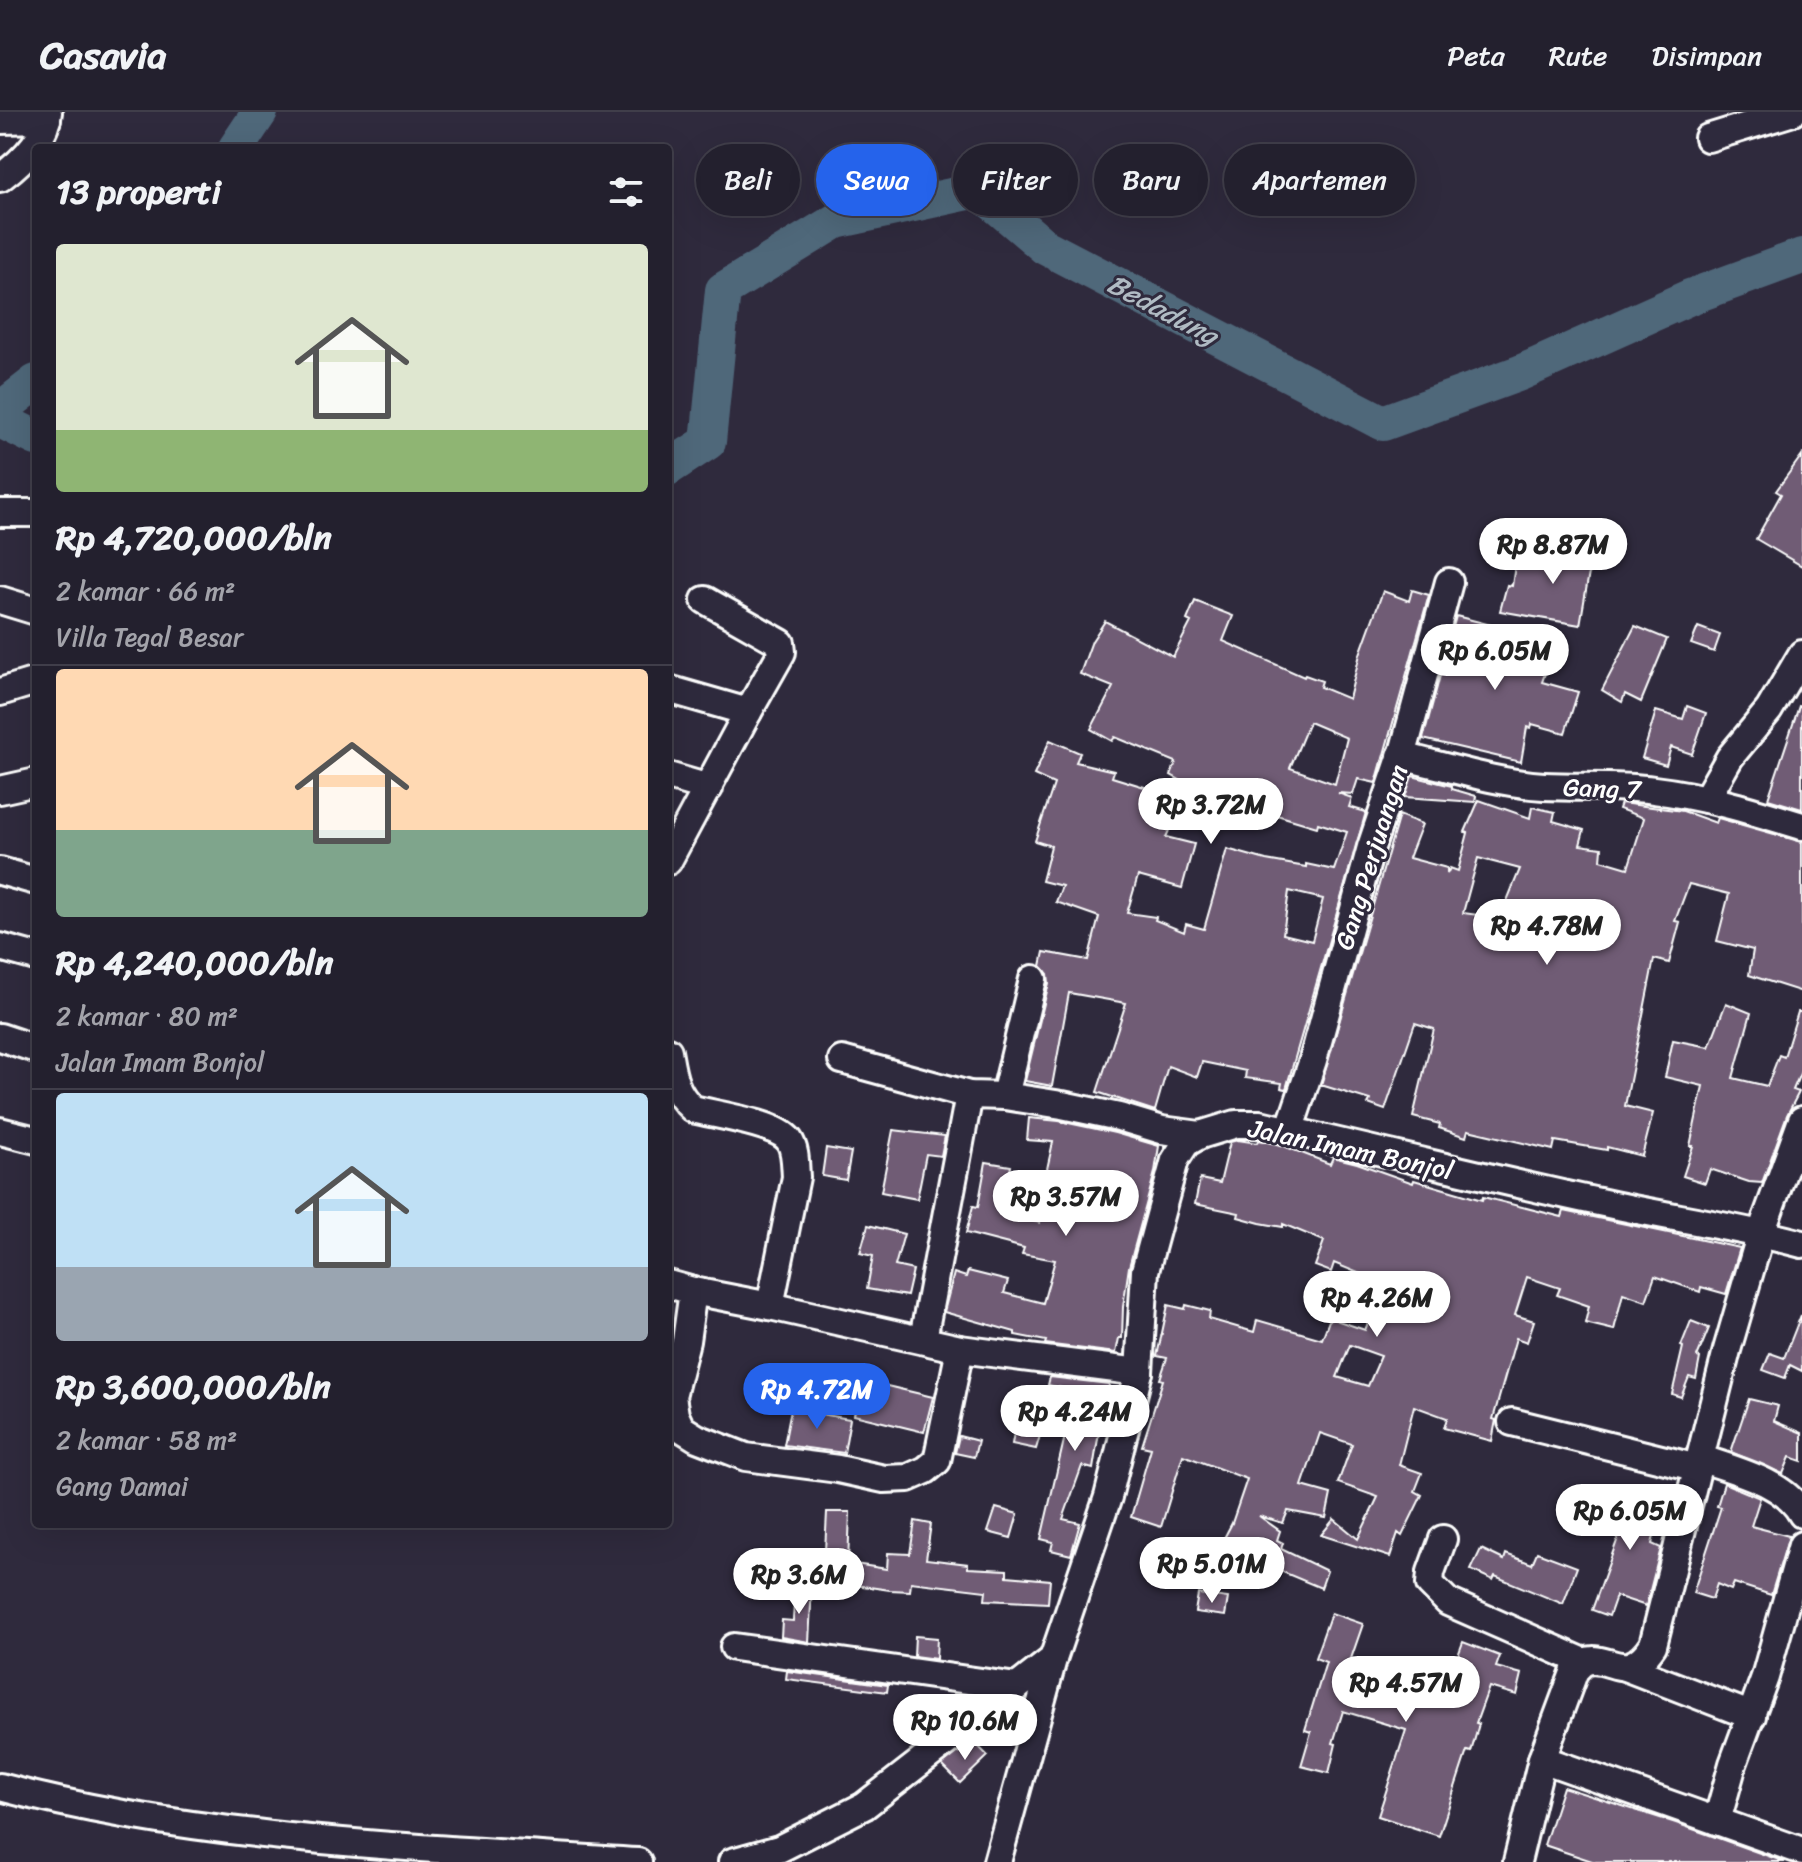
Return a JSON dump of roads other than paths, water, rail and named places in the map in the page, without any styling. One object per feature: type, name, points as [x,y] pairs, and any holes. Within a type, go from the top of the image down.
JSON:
[{"type":"street","points":[[1708,138],[1793,112]]},
{"type":"street","points":[[0,120],[47,115]]},
{"type":"street","points":[[34,144],[47,115]]},
{"type":"street","points":[[0,178],[32,148]]},
{"type":"street","points":[[0,513],[32,513]]},
{"type":"street","name":"Gang Perjuangan","points":[[1289,1131],[1313,1060],[1371,847],[1401,756],[1449,582]]},
{"type":"street","points":[[0,600],[32,610]]},
{"type":"street","points":[[672,854],[782,652],[781,643],[705,600]]},
{"type":"street","points":[[1706,799],[1730,757],[1769,710],[1802,654]]},
{"type":"street","points":[[0,691],[32,682]]},
{"type":"street","points":[[672,690],[748,712]]},
{"type":"street","name":"Gang 7","points":[[1401,756],[1497,779],[1544,786],[1625,787],[1706,799],[1802,826]]},
{"type":"street","points":[[672,777],[709,788]]},
{"type":"street","points":[[0,790],[32,783]]},
{"type":"street","points":[[0,871],[32,880]]},
{"type":"street","points":[[0,947],[32,956]]},
{"type":"street","points":[[1005,1096],[1033,979]]},
{"type":"street","points":[[0,1037],[32,1048]]},
{"type":"street","points":[[842,1060],[969,1095],[1005,1096],[1119,1117],[1162,1130],[1200,1135]]},
{"type":"street","points":[[672,1075],[678,1094],[693,1109],[774,1130],[788,1139],[795,1155],[796,1177],[770,1306]]},
{"type":"street","points":[[923,1339],[969,1095]]},
{"type":"street","points":[[1625,1667],[1640,1660],[1653,1645],[1727,1350],[1761,1233],[1802,1120]]},
{"type":"street","name":"Jalan Imam Bonjol","points":[[1200,1135],[1245,1123],[1514,1184],[1761,1233],[1802,1244]]},
{"type":"street","points":[[0,1131],[32,1139]]},
{"type":"street","points":[[997,1862],[1053,1659],[1108,1497],[1139,1372],[1145,1271],[1175,1160],[1186,1143],[1200,1135]]},
{"type":"street","points":[[960,1349],[937,1461],[908,1478],[884,1479],[838,1469],[746,1457],[697,1438],[681,1428],[675,1415],[672,1396],[686,1341],[681,1288],[960,1349],[1139,1372]]},
{"type":"street","points":[[1512,1422],[1753,1478],[1782,1493],[1802,1514]]},
{"type":"street","points":[[1443,1539],[1430,1584],[1448,1602],[1584,1662],[1625,1667],[1752,1716]]},
{"type":"street","points":[[1717,1821],[1733,1764],[1752,1716],[1802,1545]]},
{"type":"street","points":[[734,1647],[1017,1687]]},
{"type":"street","points":[[732,1862],[779,1849],[864,1806],[1053,1659]]},
{"type":"street","points":[[1517,1862],[1542,1759],[1575,1670],[1584,1662]]},
{"type":"street","points":[[1542,1759],[1802,1851]]},
{"type":"street","points":[[0,1787],[122,1812],[394,1853],[638,1862]]},
{"type":"waterway","points":[[239,144],[260,112]]},
{"type":"waterway","name":"Bedadung","points":[[672,465],[708,442],[723,290],[836,221],[978,190],[1045,247],[1383,423],[1520,373],[1690,297],[1802,256]]},
{"type":"waterway","points":[[0,410],[32,385]]},
{"type":"waterway","name":"Bedadung","points":[[0,420],[32,436]]}]
